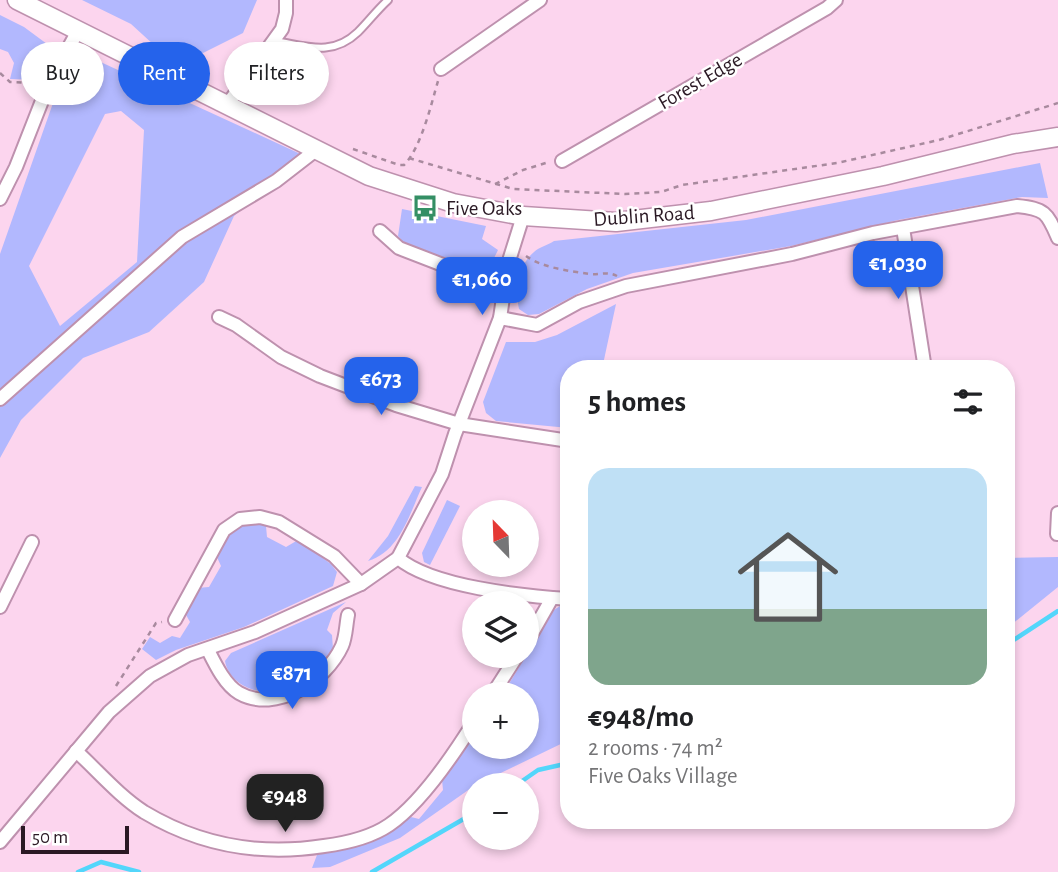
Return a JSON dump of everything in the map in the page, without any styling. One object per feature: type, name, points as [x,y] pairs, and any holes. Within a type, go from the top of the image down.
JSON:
[{"type":"main road","name":"Dublin Road","points":[[17,0],[224,104]]},
{"type":"main road","name":"Dublin Road","points":[[227,105],[377,179],[453,203],[523,216],[617,222],[711,211],[883,176],[1013,144],[1058,137]]},
{"type":"street","points":[[273,41],[282,29],[286,0]]},
{"type":"street","points":[[441,69],[540,0]]},
{"type":"street","name":"Forest Edge","points":[[562,161],[827,8],[836,0]]},
{"type":"street","points":[[72,42],[78,31]]},
{"type":"street","points":[[0,199],[41,105]]},
{"type":"street","points":[[0,399],[182,237],[276,181],[316,150]]},
{"type":"street","points":[[500,318],[537,324],[579,302],[626,286],[1017,206],[1038,208],[1047,214],[1058,238]]},
{"type":"street","points":[[0,842],[5,827],[109,712],[150,676],[188,655],[255,632],[361,584],[398,558],[442,474],[500,318],[508,264],[523,216]]},
{"type":"street","points":[[903,228],[924,360]]},
{"type":"street","points":[[380,231],[399,248],[504,285]]},
{"type":"street","points":[[219,317],[236,325],[281,357],[320,376],[396,405],[459,424],[560,440]]},
{"type":"street","points":[[1057,534],[1058,513]]},
{"type":"street","points":[[175,620],[224,530],[240,519],[260,517],[279,522],[334,556],[361,584]]},
{"type":"street","points":[[0,607],[32,542]]},
{"type":"street","points":[[398,558],[409,568],[433,577],[476,587],[560,598]]},
{"type":"street","points":[[539,621],[552,598]]},
{"type":"street","points":[[208,650],[216,666],[237,692],[255,699],[274,700],[295,692],[318,677],[333,662],[344,644],[348,615]]},
{"type":"street","points":[[76,751],[130,802],[183,831],[222,845],[261,850],[298,850],[343,844],[373,834],[389,825],[407,810],[462,741]]},
{"type":"lane","points":[[273,41],[320,49],[340,46],[357,33],[388,0]]},
{"type":"path","points":[[338,160],[343,148],[348,147],[404,165],[420,135],[441,69]]},
{"type":"path","points":[[0,73],[10,82],[21,82]]},
{"type":"path","points":[[410,158],[513,189],[625,194],[661,192],[682,185],[837,163],[939,140],[1058,103]]},
{"type":"path","points":[[495,184],[523,170],[547,162],[562,161]]},
{"type":"path","points":[[514,249],[547,265],[591,274],[613,273],[626,286]]},
{"type":"path","points":[[109,712],[110,696],[156,623],[175,620]]},
{"type":"shaded area","points":[[82,0],[257,0],[243,33],[210,50],[210,42],[151,42],[131,24]]},
{"type":"shaded area","points":[[0,15],[24,27],[44,42],[21,42],[21,79],[10,79],[14,63],[8,52],[0,49]]},
{"type":"shaded area","points":[[104,64],[118,70],[118,105],[194,105],[307,157],[234,216],[204,282],[149,332],[83,358],[21,420],[0,458],[0,396],[4,392],[0,389],[0,254],[52,105],[104,105]],"holes":[[[121,111],[144,130],[137,262],[60,326],[29,266],[105,114]]]},
{"type":"shaded area","points":[[1040,163],[1048,198],[1022,197],[898,220],[791,246],[633,273],[587,289],[539,314],[528,315],[519,309],[517,294],[524,264],[536,250],[554,241],[746,220]]},
{"type":"shaded area","points":[[402,209],[486,226],[482,239],[498,250],[493,260],[480,267],[462,266],[405,244],[398,236]]},
{"type":"shaded area","points":[[616,304],[604,360],[560,360],[560,427],[496,421],[486,413],[483,402],[506,342],[535,342],[557,335]]},
{"type":"shaded area","points":[[415,486],[422,487],[396,541],[379,556],[368,561],[388,536]]},
{"type":"shaded area","points":[[447,500],[460,506],[430,565],[424,562],[422,553]]},
{"type":"shaded area","points":[[257,523],[266,526],[267,537],[286,547],[298,540],[331,564],[337,572],[333,586],[244,627],[176,650],[156,660],[142,649],[150,637],[160,643],[172,636],[180,638],[190,622],[185,613],[197,588],[209,587],[221,566],[216,555],[224,542],[241,526]]},
{"type":"shaded area","points":[[1058,557],[1058,587],[1015,622],[1015,558]]},
{"type":"shaded area","points":[[346,602],[333,613],[327,630],[332,635],[333,649],[321,664],[308,674],[297,670],[279,680],[276,691],[268,692],[244,686],[232,676],[225,661],[231,653]]},
{"type":"shaded area","points":[[560,606],[560,744],[539,755],[539,682],[510,682],[519,668],[539,668],[539,635],[554,610]]},
{"type":"shaded area","points":[[462,753],[462,759],[530,759],[501,773],[462,773],[462,794],[400,838],[330,867],[312,868],[317,855],[375,840],[411,817],[419,819],[443,790],[442,780]]},
{"type":"waterway","points":[[1015,639],[1058,611]]},
{"type":"waterway","points":[[534,773],[560,765]]},
{"type":"waterway","points":[[372,872],[462,820]]},
{"type":"waterway","points":[[78,872],[101,862],[139,872]]},
{"type":"place","name":"Five Oaks","points":[[425,208]]}]
